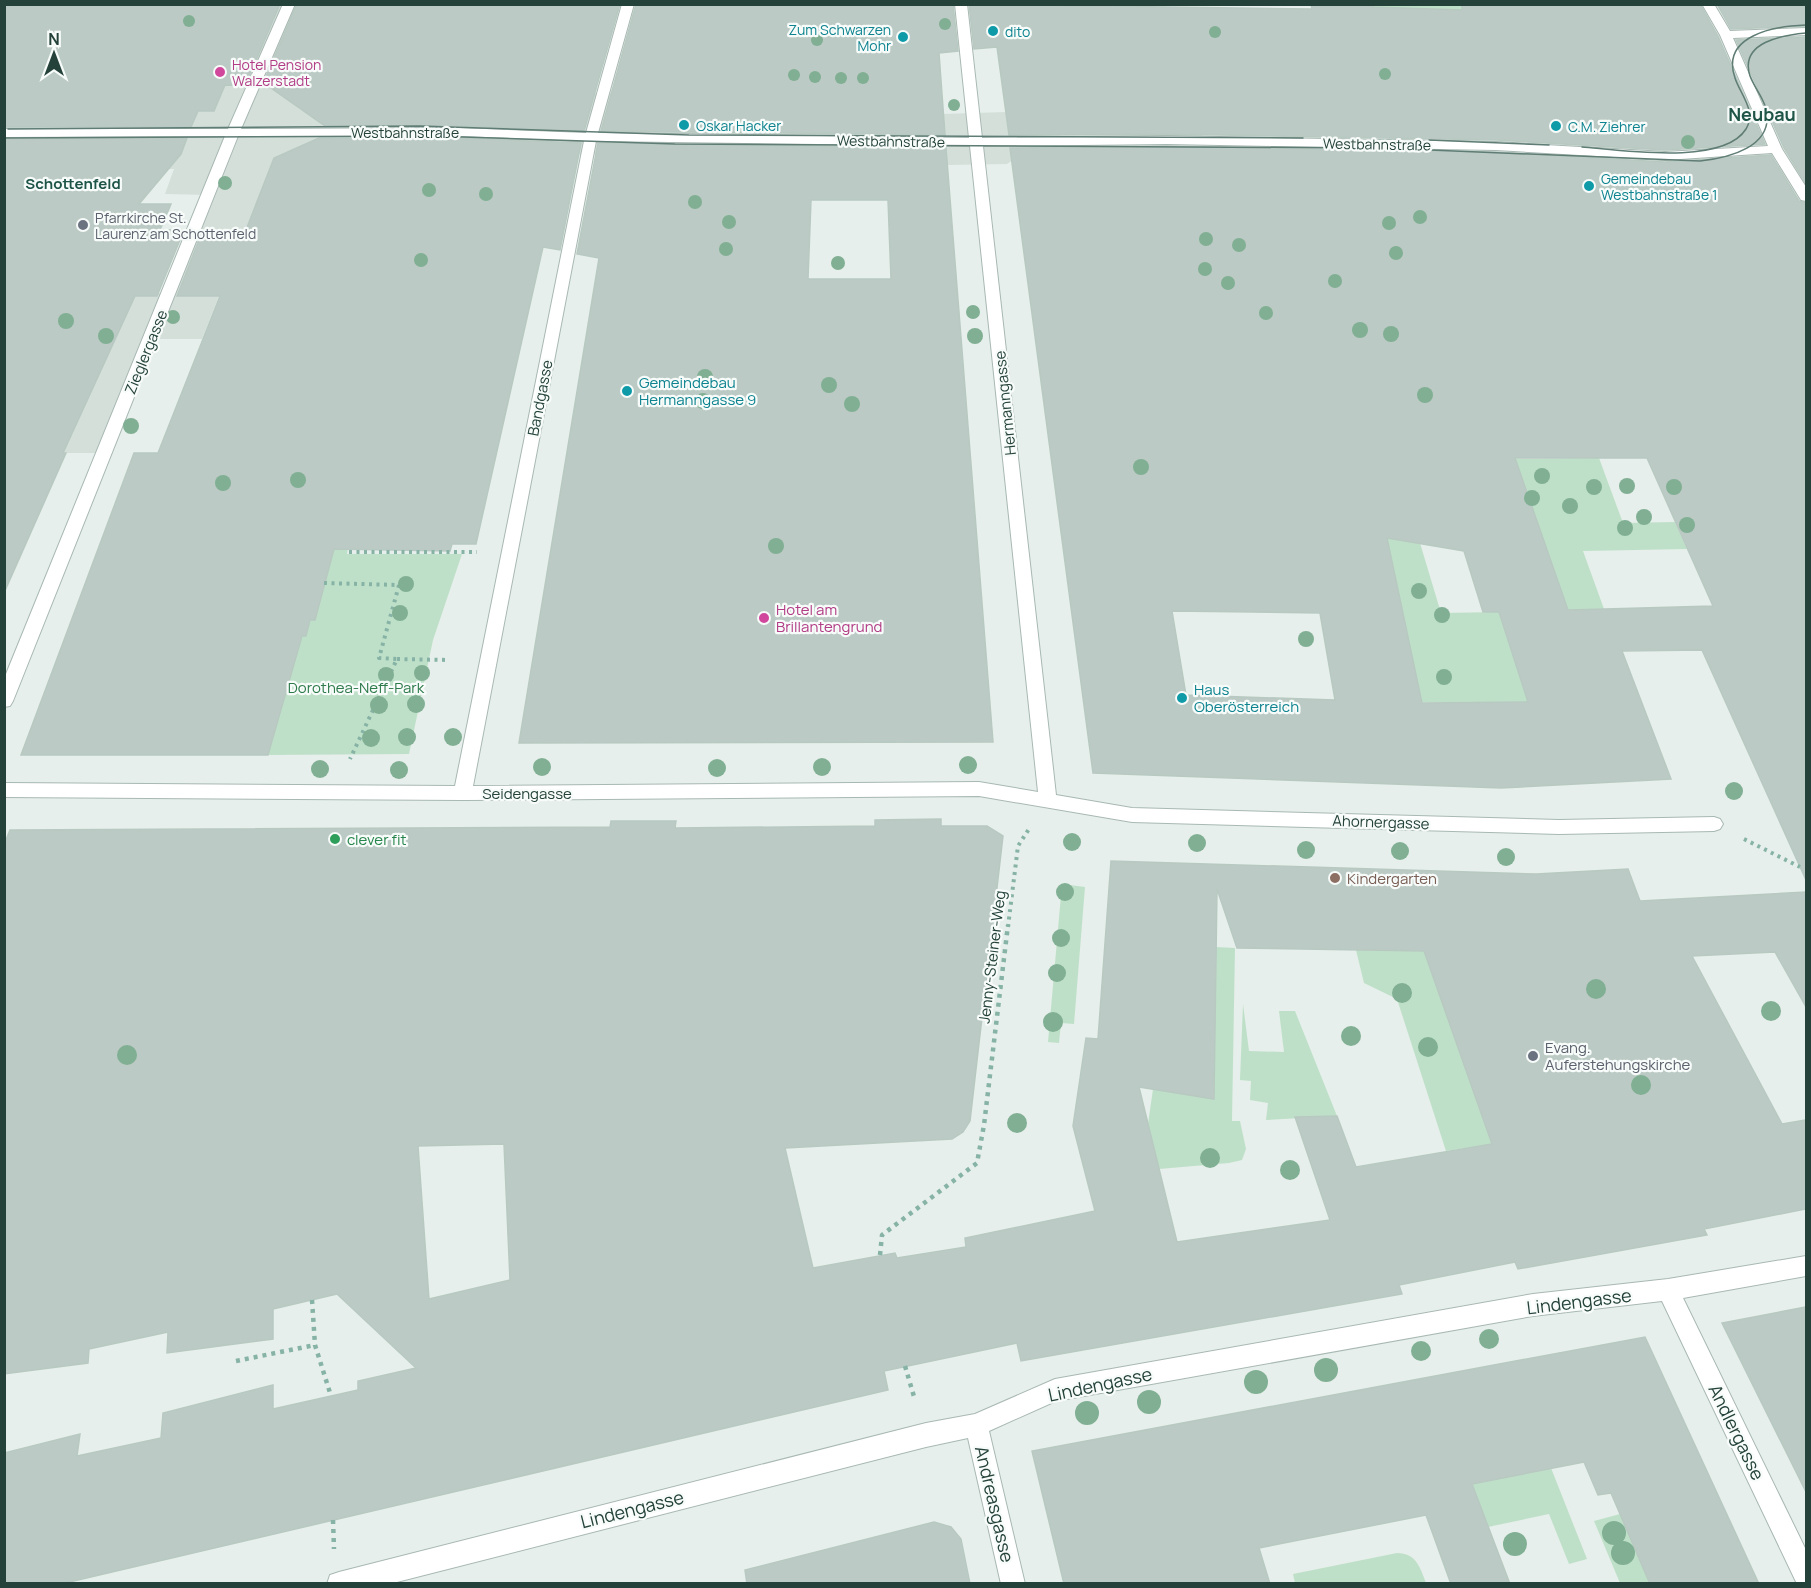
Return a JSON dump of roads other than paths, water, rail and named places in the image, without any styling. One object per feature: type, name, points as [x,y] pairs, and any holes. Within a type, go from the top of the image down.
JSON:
[{"type":"street","name":"Zieglergasse","points":[[4,701],[234,131],[289,4]]},
{"type":"street","name":"Bandgasse","points":[[463,793],[592,136],[628,4]]},
{"type":"street","name":"Hermanngasse","points":[[962,4],[1048,801]]},
{"type":"street","points":[[1708,4],[1726,35],[1776,149],[1806,197]]},
{"type":"street","points":[[1726,35],[1806,31]]},
{"type":"street","name":"Westbahnstraße","points":[[4,133],[460,132],[642,139],[977,142],[1167,140],[1496,146],[1665,156],[1776,149]]},
{"type":"street","name":"Seidengasse","points":[[4,790],[463,793],[979,789],[1048,801]]},
{"type":"street","name":"Ahornergasse","points":[[1048,801],[1132,815],[1559,827],[1714,824]]},
{"type":"street","name":"Lindengasse","points":[[339,1584],[926,1435],[976,1425],[1055,1390],[1533,1305],[1668,1290],[1806,1266]]},
{"type":"street","name":"Andlergasse","points":[[1668,1290],[1806,1575]]},
{"type":"street","name":"Andreasgasse","points":[[976,1425],[1013,1584]]},
{"type":"tram line","points":[[1582,147],[1670,153],[1716,148],[1734,141],[1746,129],[1750,116],[1735,78],[1733,63],[1736,52],[1743,43],[1766,31],[1806,25]]},
{"type":"tram line","points":[[4,138],[431,136],[675,144],[1382,148],[1700,161],[1736,153],[1747,148],[1763,133],[1767,122],[1766,109],[1750,76],[1748,64],[1751,55],[1765,42],[1806,33]]},
{"type":"tram line","points":[[8,129],[420,126],[689,135],[1303,138]]},
{"type":"tram line","points":[[1429,140],[1549,145]]},
{"type":"place","name":"dito","points":[[993,31]]},
{"type":"place","name":"Zum Schwarzen Mohr","points":[[903,37]]},
{"type":"place","name":"Hotel Pension Walzerstadt","points":[[220,72]]},
{"type":"place","name":"Oskar Hacker","points":[[684,125]]},
{"type":"place","name":"C.M. Ziehrer","points":[[1556,126]]},
{"type":"place","name":"Gemeindebau Westbahnstraße 1","points":[[1589,186]]},
{"type":"place","name":"Pfarrkirche St. Laurenz am Schottenfeld","points":[[83,225]]},
{"type":"place","name":"Gemeindebau Hermanngasse 9","points":[[627,391]]},
{"type":"place","name":"Hotel am Brillantengrund","points":[[764,618]]},
{"type":"place","name":"Haus Oberösterreich","points":[[1182,698]]},
{"type":"place","name":"clever fit","points":[[335,839]]},
{"type":"place","name":"Kindergarten","points":[[1335,878]]},
{"type":"place","name":"Evang. Auferstehungskirche","points":[[1533,1056]]},
{"type":"district","name":"Neubau","points":[[1762,114]]},
{"type":"district","name":"Schottenfeld","points":[[73,183]]},
{"type":"park label","name":"Dorothea-Neff-Park","points":[[356,687]]}]
